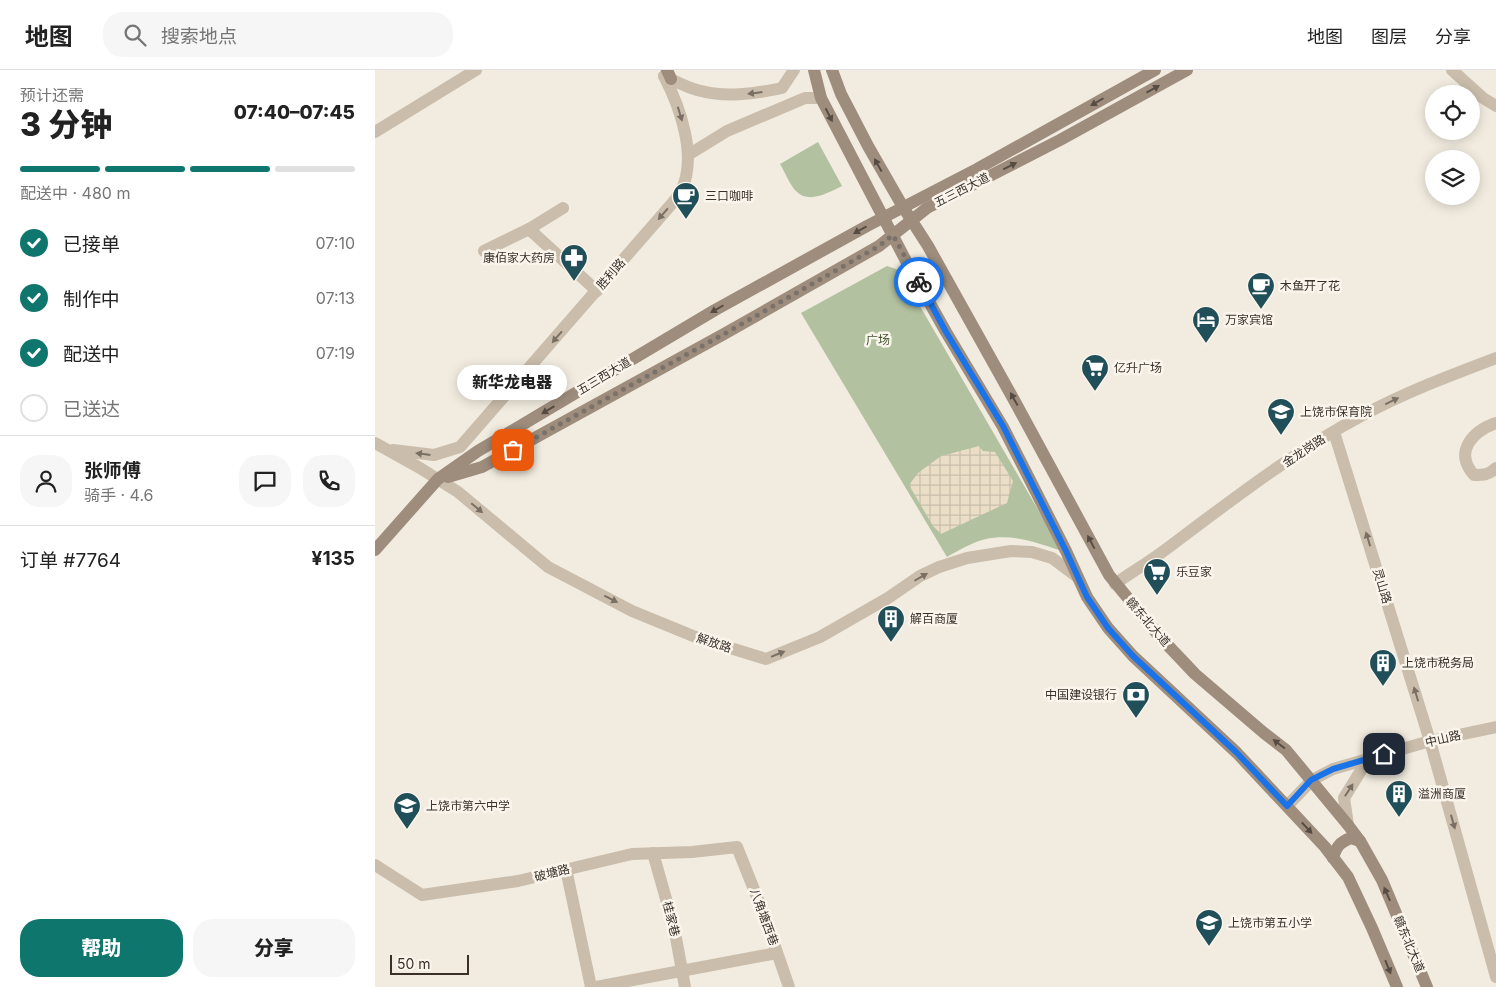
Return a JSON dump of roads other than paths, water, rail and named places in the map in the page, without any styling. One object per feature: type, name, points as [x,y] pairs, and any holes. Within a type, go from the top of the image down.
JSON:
[{"type":"main road","points":[[814,70],[821,98],[946,332],[1003,426],[1087,597],[1108,628],[1133,656],[1237,753],[1333,858],[1348,877],[1373,928],[1397,987]]},
{"type":"main road","points":[[832,70],[841,94],[868,146],[911,222]]},
{"type":"main road","name":"五三西大道","points":[[438,479],[478,451],[715,310],[903,207],[977,169],[1155,70]]},
{"type":"main road","name":"五三西大道","points":[[438,479],[482,467],[879,246],[927,208],[1060,140],[1187,70]]},
{"type":"main road","name":"赣东北大道","points":[[911,222],[928,246],[1115,584],[1159,636],[1195,674],[1286,750],[1348,825],[1360,841],[1381,880],[1427,987]]},
{"type":"main road","points":[[375,550],[438,479]]},
{"type":"main road","points":[[1333,858],[1336,848],[1343,841],[1351,838],[1360,841]]},
{"type":"street","points":[[375,132],[476,70]]},
{"type":"street","points":[[666,74],[696,90],[725,95],[757,94],[781,88],[794,70]]},
{"type":"street","points":[[1452,70],[1483,98],[1496,106]]},
{"type":"street","name":"胜利路","points":[[380,446],[434,455],[460,447],[669,207],[681,191],[686,174],[688,155],[682,117],[666,74]]},
{"type":"street","points":[[688,155],[727,131],[805,98],[821,98]]},
{"type":"street","points":[[484,251],[529,229],[563,208]]},
{"type":"street","points":[[529,229],[597,291]]},
{"type":"street","name":"金龙岗路","points":[[1115,584],[1251,486],[1334,432],[1363,415],[1424,386],[1496,358]]},
{"type":"street","points":[[1496,423],[1483,427],[1475,434],[1465,452],[1465,461],[1474,475],[1484,475],[1496,468]]},
{"type":"street","name":"灵山路","points":[[1334,432],[1430,741],[1496,977]]},
{"type":"street","name":"解放路","points":[[380,446],[458,492],[548,567],[649,618],[698,638],[767,659],[820,637],[888,598],[920,576],[939,567],[967,558],[1011,551],[1032,552],[1052,558],[1076,576]]},
{"type":"street","name":"中山路","points":[[1287,806],[1311,780],[1333,769],[1430,741],[1496,727]]},
{"type":"street","points":[[1348,825],[1344,798],[1368,759]]},
{"type":"street","name":"破塘路","points":[[375,865],[422,895],[518,881],[632,854],[692,852],[737,847]]},
{"type":"street","name":"八角塘西巷","points":[[737,847],[763,912],[789,987]]},
{"type":"street","name":"桂家巷","points":[[653,853],[675,927],[685,987]]},
{"type":"street","points":[[566,869],[591,987]]},
{"type":"street","points":[[596,987],[777,953]]},
{"type":"place","name":"三口咖啡","points":[[686,220]]},
{"type":"place","name":"康佰家大药房","points":[[574,282]]},
{"type":"place","name":"木鱼开了花","points":[[1261,310]]},
{"type":"place","name":"万家宾馆","points":[[1206,344]]},
{"type":"place","name":"亿升广场","points":[[1095,392]]},
{"type":"place","name":"上饶市保育院","points":[[1281,436]]},
{"type":"place","name":"新华龙电器","points":[[513,450]]},
{"type":"place","name":"乐豆家","points":[[1157,596]]},
{"type":"place","name":"解百商厦","points":[[891,643]]},
{"type":"place","name":"上饶市税务局","points":[[1383,687]]},
{"type":"place","name":"中国建设银行","points":[[1136,719]]},
{"type":"place","name":"溢洲商厦","points":[[1399,818]]},
{"type":"place","name":"上饶市第六中学","points":[[407,830]]},
{"type":"place","name":"上饶市第五小学","points":[[1209,947]]},
{"type":"park label","name":"广场","points":[[878,340]]}]
